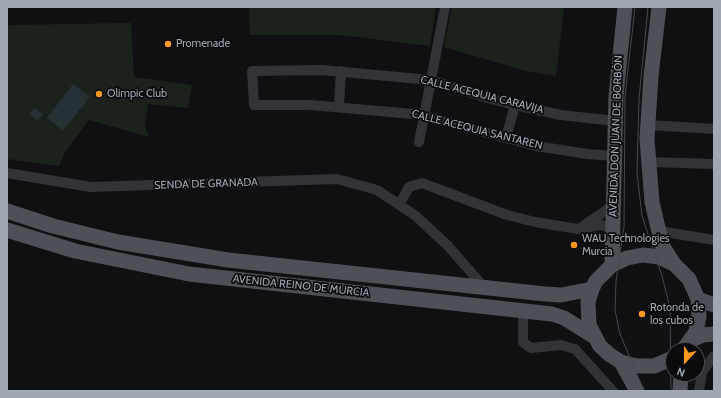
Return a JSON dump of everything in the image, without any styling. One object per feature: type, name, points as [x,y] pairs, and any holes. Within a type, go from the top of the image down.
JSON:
[{"type":"main road","name":"AVENIDA DON JUAN DE BORBÓN","points":[[612,265],[615,121],[620,43],[625,7]]},
{"type":"main road","points":[[658,7],[650,76],[648,126],[652,202],[662,245],[674,264],[689,279],[698,299],[698,325],[689,342]]},
{"type":"main road","name":"AVENIDA REINO DE MURCIA","points":[[7,211],[89,236],[186,254],[561,295],[592,289]]},
{"type":"main road","name":"AVENIDA REINO DE MURCIA","points":[[7,230],[75,251],[189,274],[552,314],[564,318],[593,336]]},
{"type":"main road","points":[[665,361],[654,366],[637,366],[621,362],[600,346],[593,336],[588,314],[592,289],[603,272],[612,265],[626,258],[643,255],[659,257],[674,264]]},
{"type":"main road","points":[[698,299],[714,305]]},
{"type":"main road","points":[[694,342],[703,335],[714,334]]},
{"type":"main road","points":[[621,362],[638,391]]},
{"type":"street","points":[[419,142],[445,7]]},
{"type":"street","name":"CALLE ACEQUIA CARAVIJA","points":[[252,71],[341,71],[431,80],[515,105],[561,115],[615,121]]},
{"type":"street","name":"CALLE ACEQUIA SANTAREN","points":[[252,71],[254,105],[339,106],[424,115],[536,146],[588,154],[614,156]]},
{"type":"street","points":[[339,106],[341,71]]},
{"type":"street","points":[[506,138],[515,105]]},
{"type":"street","points":[[648,126],[714,129]]},
{"type":"street","points":[[649,162],[714,164]]},
{"type":"street","name":"SENDA DE GRANADA","points":[[7,173],[92,187],[337,179],[377,190],[416,216],[448,246],[484,287]]},
{"type":"street","points":[[399,205],[409,187],[422,183],[507,215],[535,222],[578,229],[600,226],[612,227]]},
{"type":"street","points":[[578,229],[602,214],[614,204]]},
{"type":"street","points":[[659,231],[714,240]]},
{"type":"street","points":[[523,310],[523,342],[531,348],[562,345],[575,349],[613,391]]},
{"type":"street","points":[[699,391],[702,372],[714,356]]},
{"type":"shaded area","points":[[249,7],[436,7],[430,46],[342,35],[250,35]]},
{"type":"shaded area","points":[[452,7],[564,7],[556,76],[526,71],[444,47]]},
{"type":"shaded area","name":"Olimpic Club","points":[[131,23],[134,77],[192,85],[188,108],[148,104],[145,126],[149,137],[89,120],[65,152],[59,166],[7,159],[7,25]]},
{"type":"shaded area","points":[[73,84],[90,97],[63,130],[47,118]]},
{"type":"shaded area","points":[[34,108],[43,114],[38,121],[30,114]]},
{"type":"tram line","points":[[635,7],[625,97],[624,227],[616,281],[615,310],[620,334],[644,391]]},
{"type":"tram line","points":[[648,7],[639,99],[637,173],[642,216],[662,276],[670,308],[671,391]]},
{"type":"place","name":"Promenade","points":[[168,44]]},
{"type":"place","name":"Olimpic Club","points":[[99,94]]},
{"type":"place","name":"WAU Technologies Murcia","points":[[574,245]]},
{"type":"place","name":"Rotonda de los cubos","points":[[642,314]]}]
